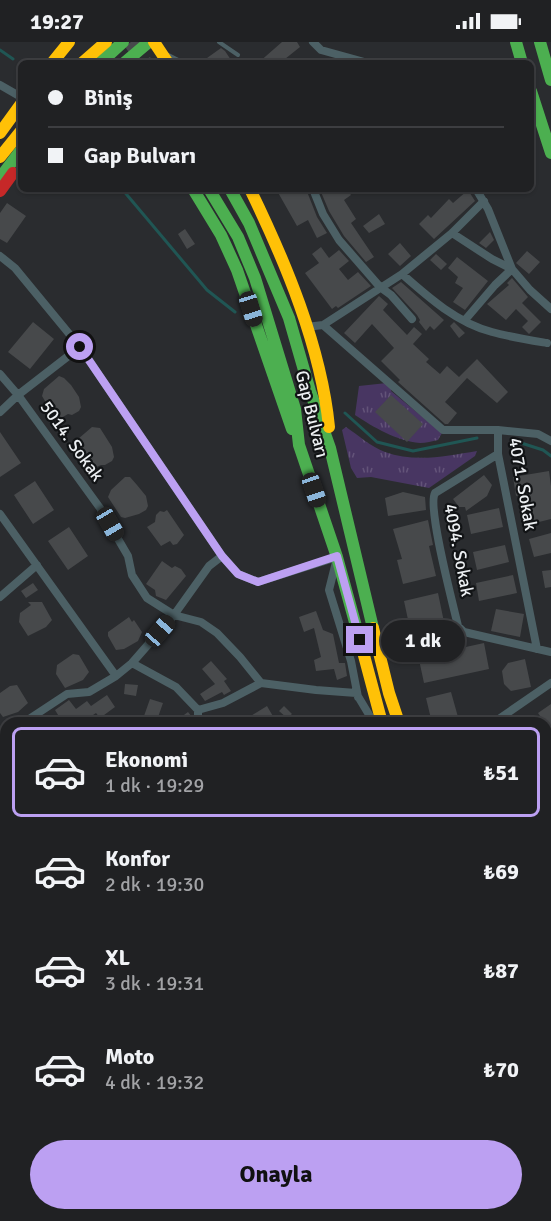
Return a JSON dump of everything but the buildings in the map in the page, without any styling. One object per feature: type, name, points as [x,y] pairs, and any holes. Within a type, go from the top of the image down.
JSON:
[{"type":"main road","points":[[54,60],[69,42]]},
{"type":"main road","points":[[89,42],[102,60]]},
{"type":"main road","points":[[85,60],[106,42]]},
{"type":"main road","points":[[103,60],[123,42]]},
{"type":"main road","points":[[128,60],[149,42]]},
{"type":"main road","points":[[154,42],[165,59]]},
{"type":"main road","points":[[516,42],[521,60]]},
{"type":"main road","points":[[540,42],[551,80]]},
{"type":"main road","points":[[534,100],[551,153]]},
{"type":"main road","points":[[0,133],[18,108]]},
{"type":"main road","points":[[0,157],[18,135]]},
{"type":"main road","points":[[0,178],[18,154]]},
{"type":"main road","points":[[0,191],[18,167]]},
{"type":"main road","points":[[195,192],[221,235],[237,270],[287,419],[299,445]]},
{"type":"main road","name":"Gap Bulvarı","points":[[211,192],[238,237],[255,278],[295,410],[299,445],[337,556],[380,717]]},
{"type":"main road","name":"Gap Bulvarı","points":[[232,192],[249,223],[289,318],[310,391],[330,448],[389,693],[397,717]]},
{"type":"main road","points":[[251,192],[272,234],[306,327],[327,402],[330,448]]},
{"type":"street","points":[[313,42],[321,50],[357,60]]},
{"type":"street","points":[[0,85],[18,95]]},
{"type":"street","points":[[314,192],[323,214],[339,240],[380,288],[391,295],[412,319]]},
{"type":"street","points":[[478,192],[484,201],[512,269],[551,309]]},
{"type":"street","points":[[306,327],[323,325],[402,274],[452,233],[484,201]]},
{"type":"street","points":[[452,233],[512,269]]},
{"type":"street","points":[[0,256],[15,268],[80,347],[222,556],[238,574],[258,582],[337,556]]},
{"type":"street","points":[[465,320],[512,269]]},
{"type":"street","points":[[402,274],[435,303],[490,332],[547,343]]},
{"type":"street","points":[[323,325],[443,430],[498,430],[538,434],[551,441]]},
{"type":"street","points":[[0,411],[80,347]]},
{"type":"street","name":"5014. Sokak","points":[[0,374],[18,395],[100,508],[128,555],[132,575],[147,598],[174,615],[201,622],[217,633],[261,683]]},
{"type":"street","name":"4071. Sokak","points":[[498,430],[498,454],[537,649]]},
{"type":"street","name":"4094. Sokak","points":[[498,454],[435,493],[432,498],[458,626],[464,632],[551,652]]},
{"type":"street","points":[[0,514],[116,676]]},
{"type":"street","points":[[32,717],[67,694],[89,692],[116,676],[132,663],[174,615],[209,566],[222,556]]},
{"type":"street","points":[[337,556],[329,590],[351,661],[356,693],[365,717]]},
{"type":"street","points":[[0,597],[37,566]]},
{"type":"street","points":[[132,663],[176,687],[198,711],[198,717]]},
{"type":"street","points":[[501,717],[551,682]]},
{"type":"street","points":[[198,711],[223,703],[261,683],[356,693]]},
{"type":"street","points":[[356,693],[370,717]]},
{"type":"lane","points":[[219,42],[237,55]]},
{"type":"green space","points":[[387,383],[392,388],[391,391],[442,433],[438,440],[411,442],[377,429],[355,415],[359,386]]},
{"type":"green space","points":[[346,427],[375,447],[396,455],[431,458],[477,451],[475,456],[429,488],[371,477],[357,478],[351,468],[342,430]]},
{"type":"waterway","points":[[0,50],[13,59]]},
{"type":"waterway","points":[[125,192],[207,290],[235,312]]},
{"type":"waterway","points":[[345,413],[377,442],[413,451],[477,438]]},
{"type":"waterway","points":[[515,441],[543,450],[551,456]]},
{"type":"tunnel","points":[[131,42],[143,60]]},
{"type":"traffic: fast","points":[[103,60],[123,42]]},
{"type":"traffic: fast","points":[[128,60],[149,42]]},
{"type":"traffic: fast","points":[[516,42],[521,60]]},
{"type":"traffic: fast","points":[[540,42],[551,80]]},
{"type":"traffic: fast","points":[[534,100],[551,153]]},
{"type":"traffic: fast","points":[[0,178],[18,154]]},
{"type":"traffic: fast","points":[[195,192],[221,235],[237,270],[292,429]]},
{"type":"traffic: fast","points":[[211,192],[238,237],[255,278],[295,409],[299,445],[337,557],[362,648]]},
{"type":"traffic: fast","points":[[232,192],[249,223],[289,318],[310,391],[330,448],[373,628]]},
{"type":"traffic: slow","points":[[54,60],[69,42]]},
{"type":"traffic: slow","points":[[85,60],[106,42]]},
{"type":"traffic: slow","points":[[154,42],[166,60]]},
{"type":"traffic: slow","points":[[0,133],[18,108]]},
{"type":"traffic: slow","points":[[0,157],[18,135]]},
{"type":"traffic: slow","points":[[251,192],[276,245],[310,335],[325,396],[329,427]]},
{"type":"traffic: slow","points":[[373,628],[397,717]]},
{"type":"traffic: slow","points":[[362,648],[380,717]]},
{"type":"traffic: jam","points":[[0,191],[13,173]]},
{"type":"route","points":[[80,347],[222,556],[238,574],[258,582],[337,556],[360,640]]}]
